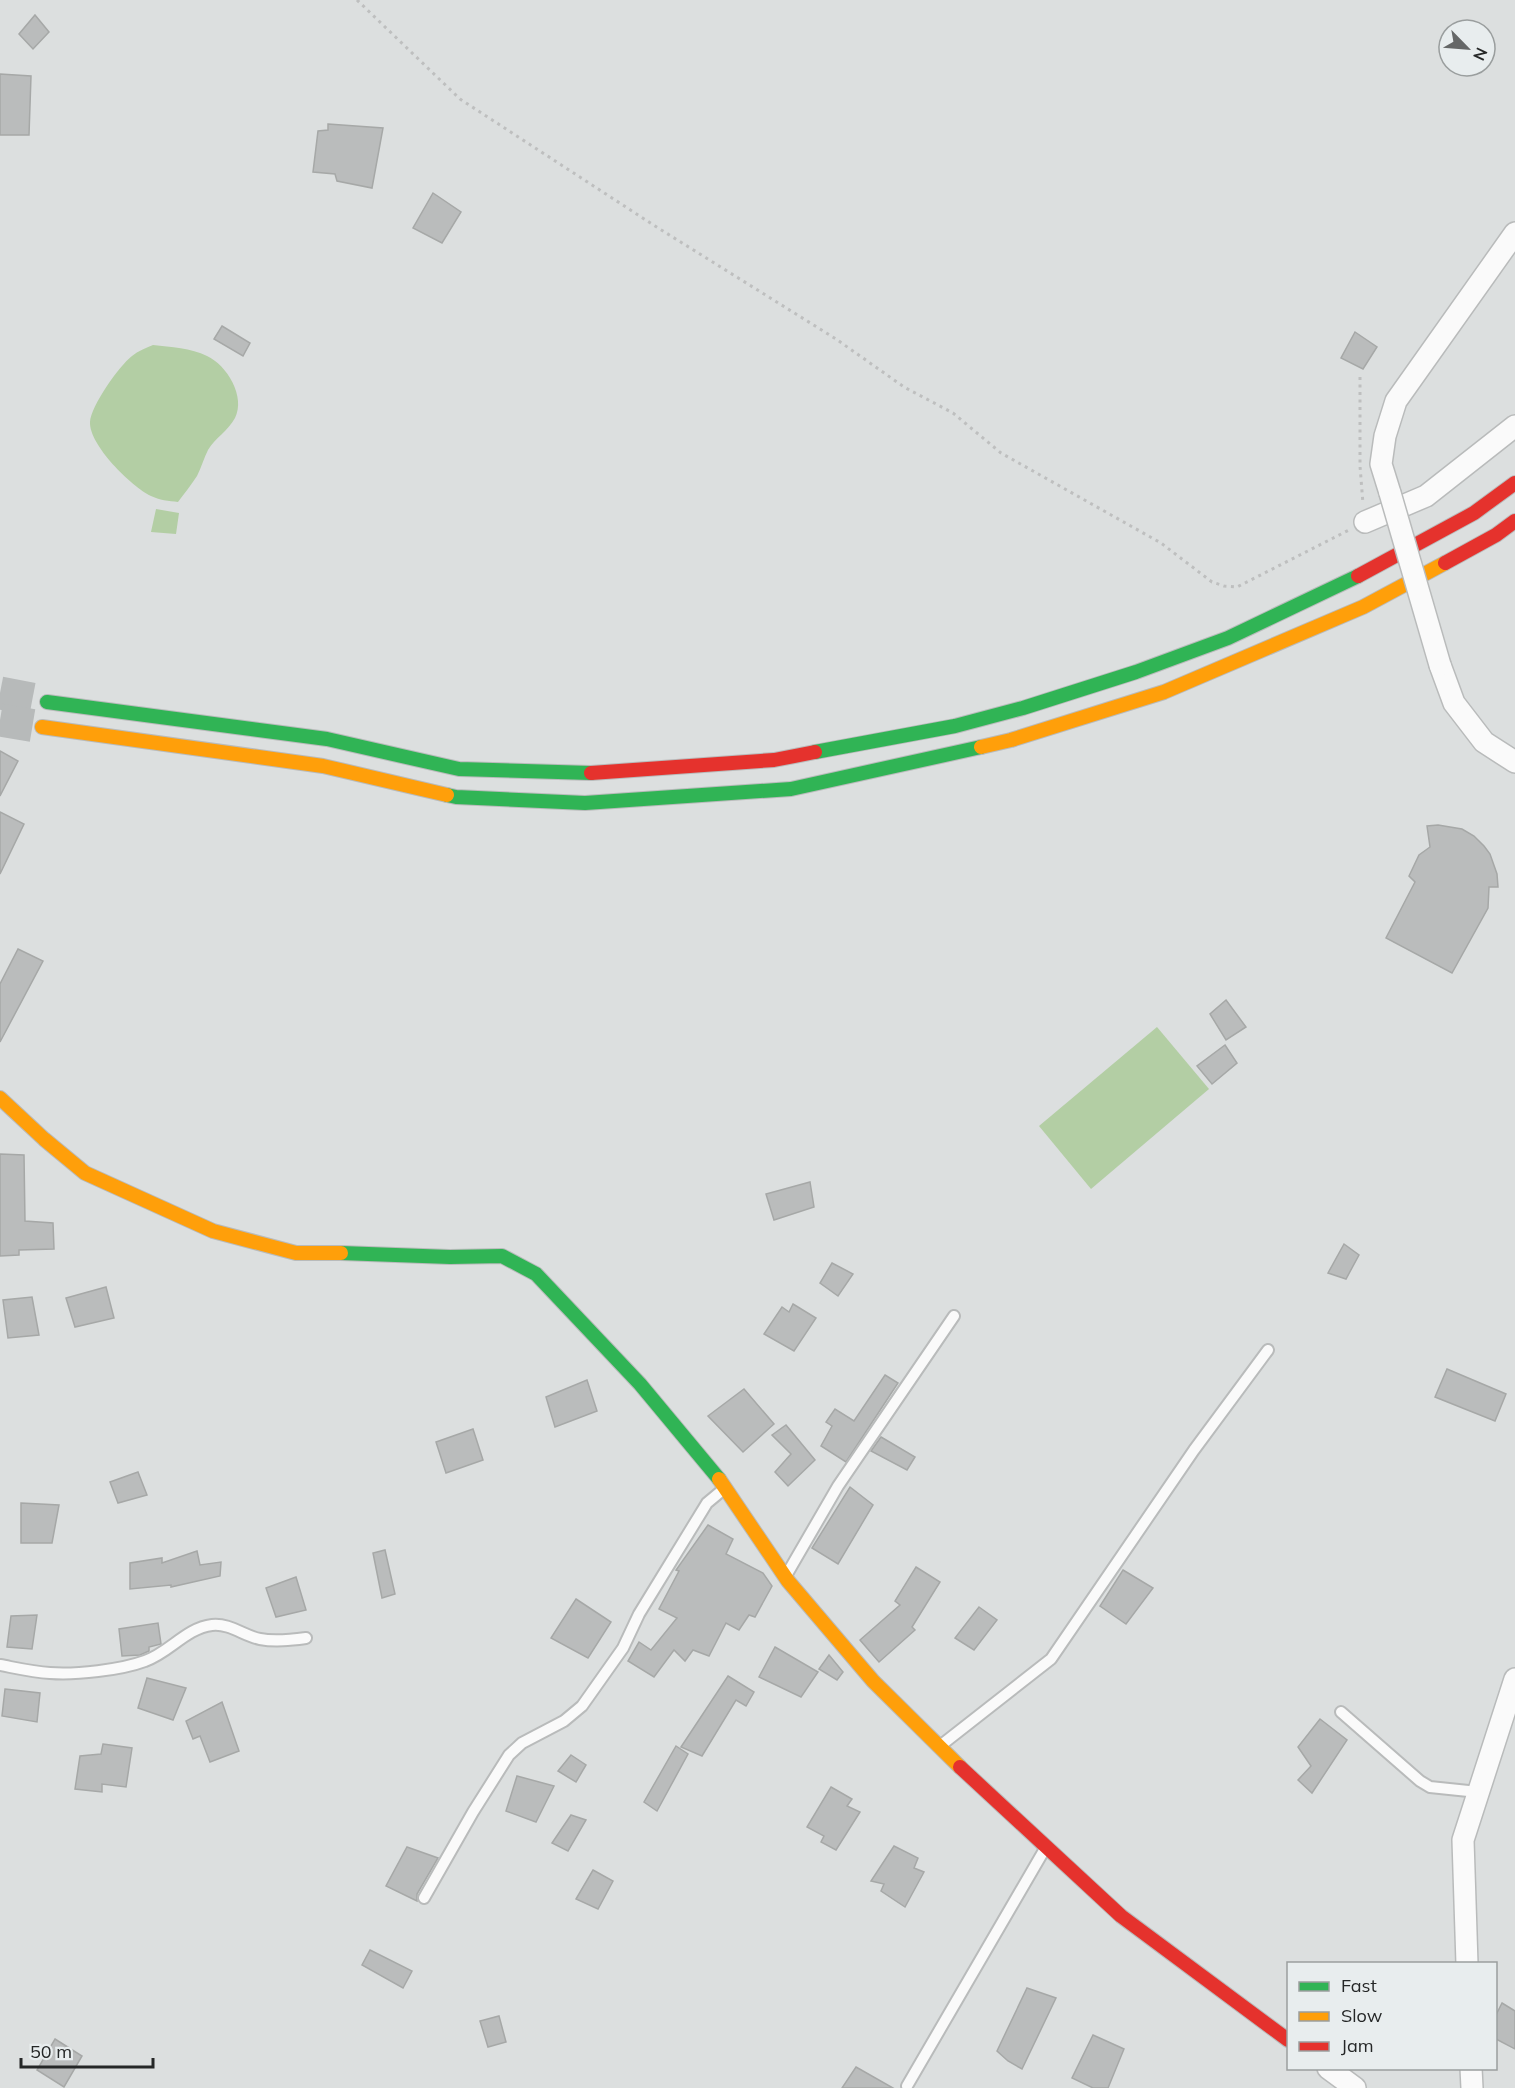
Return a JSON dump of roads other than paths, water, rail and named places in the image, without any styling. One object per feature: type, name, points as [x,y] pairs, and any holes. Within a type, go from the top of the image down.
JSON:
[{"type":"main road","points":[[47,702],[327,739],[459,770],[577,774],[774,760],[955,726],[1023,708],[1136,672],[1228,638],[1336,588],[1474,513],[1515,483]]},
{"type":"main road","points":[[42,727],[323,766],[456,797],[585,803],[791,789],[1011,740],[1164,693],[1363,607],[1496,535],[1515,521]]},
{"type":"main road","points":[[0,1098],[85,1173],[213,1231],[296,1253],[502,1256],[536,1274],[640,1384],[725,1488],[785,1576],[873,1682],[1122,1916],[1287,2039]]},
{"type":"street","points":[[1515,233],[1396,400],[1385,435],[1381,464],[1440,665],[1454,703],[1484,742],[1515,762]]},
{"type":"street","points":[[1365,522],[1426,496],[1515,426]]},
{"type":"street","points":[[1467,1962],[1463,1840],[1515,1678]]},
{"type":"street","points":[[1331,2070],[1355,2088]]},
{"type":"street","points":[[1471,2070],[1472,2088]]},
{"type":"lane","points":[[785,1576],[838,1486],[954,1316]]},
{"type":"lane","points":[[939,1746],[1051,1659],[1194,1450],[1268,1350]]},
{"type":"lane","points":[[424,1898],[473,1812],[509,1755],[522,1743],[564,1721],[582,1706],[623,1648],[639,1614],[707,1503],[725,1488]]},
{"type":"lane","points":[[0,1665],[50,1674],[83,1673],[144,1662],[202,1627],[216,1624],[259,1639],[285,1641],[306,1638]]},
{"type":"lane","points":[[1341,1712],[1420,1781],[1430,1787],[1479,1792]]},
{"type":"lane","points":[[907,2086],[1046,1847]]},
{"type":"tunnel","points":[[0,693],[47,702]]},
{"type":"tunnel","points":[[0,720],[42,727]]}]
